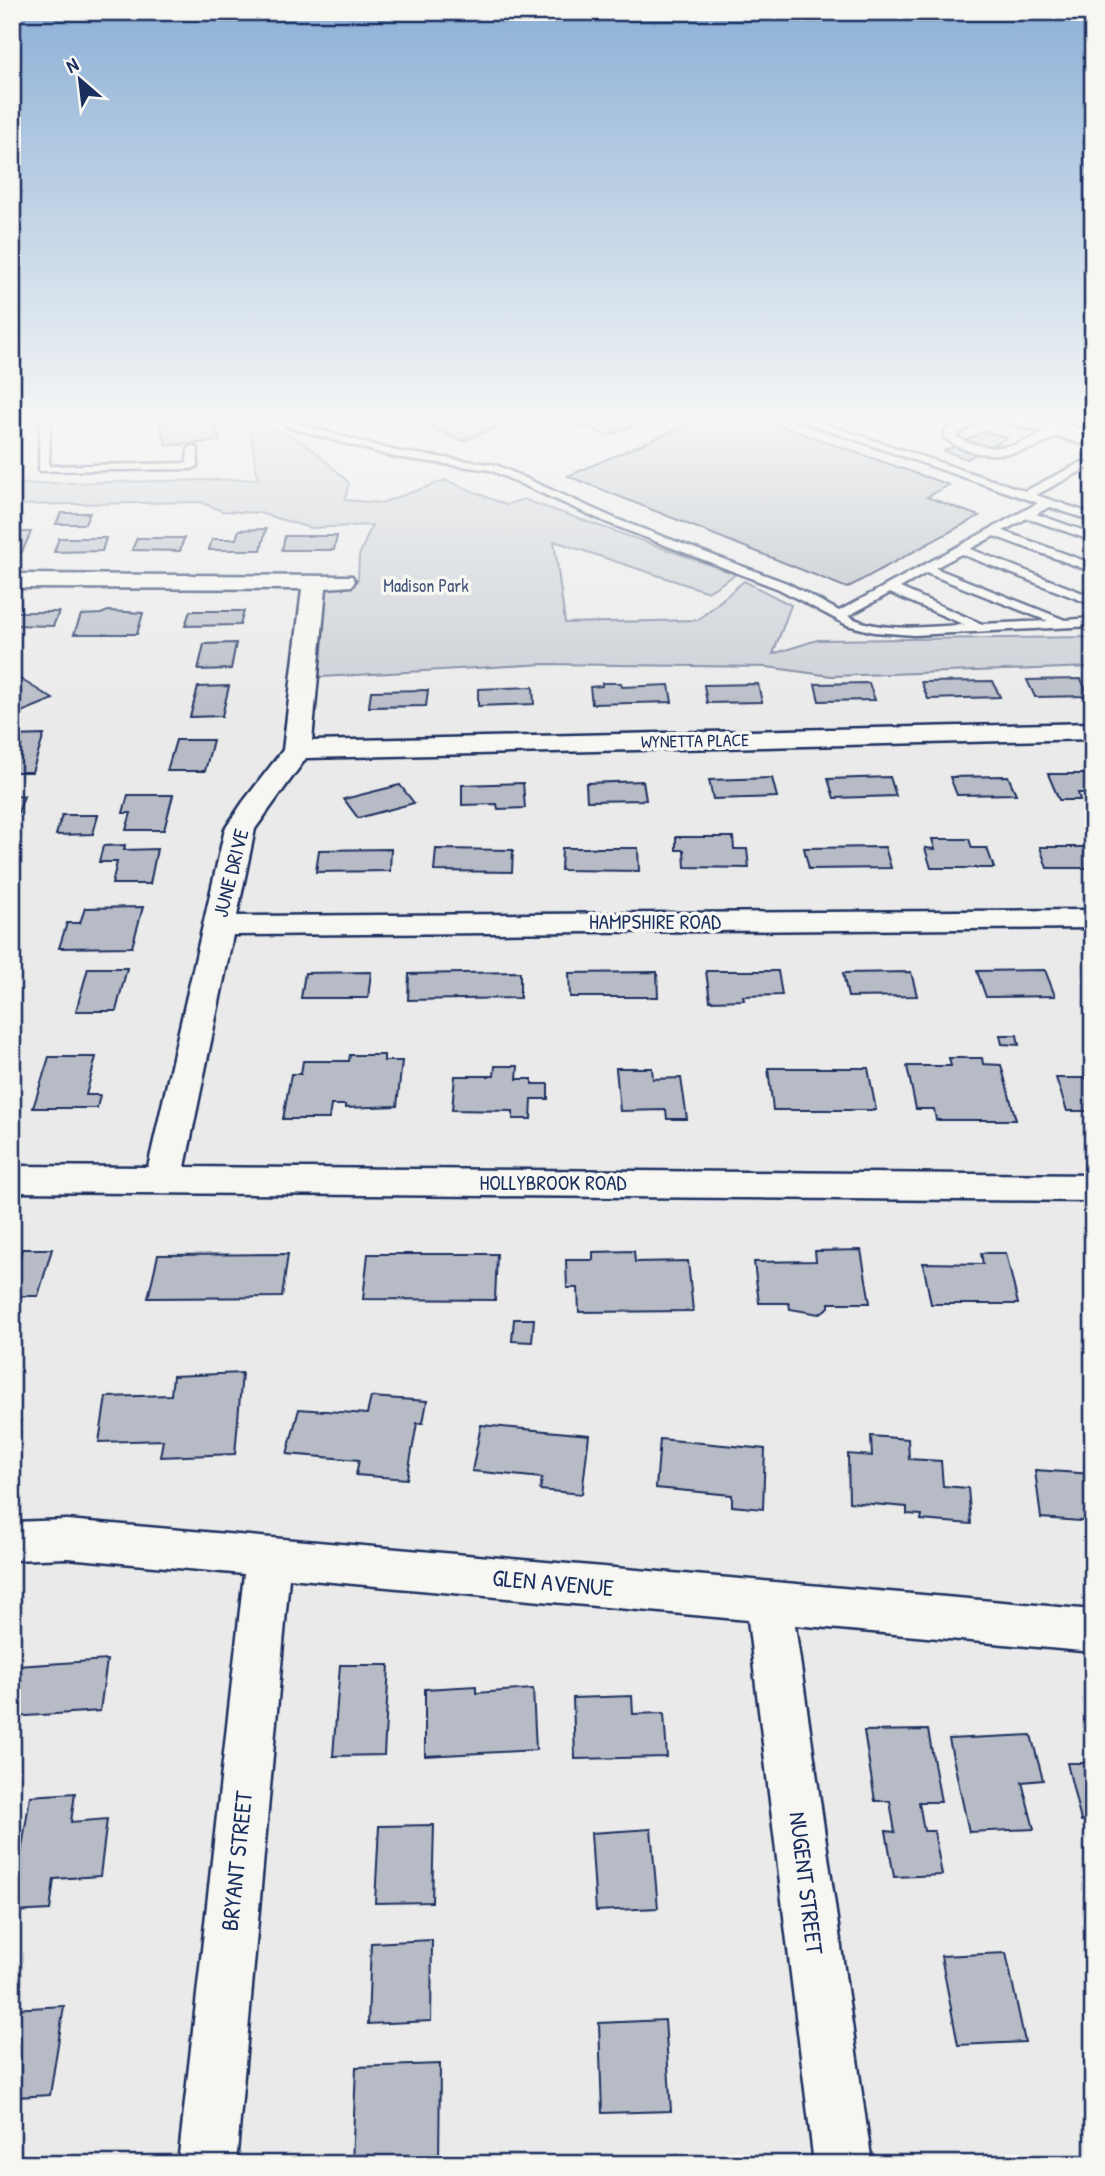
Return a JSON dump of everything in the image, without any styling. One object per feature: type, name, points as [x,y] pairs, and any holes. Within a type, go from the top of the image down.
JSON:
[{"type":"street","points":[[12,581],[343,580]]},
{"type":"street","points":[[297,750],[314,590],[309,582]]},
{"type":"street","name":"WYNETTA PLACE","points":[[297,750],[1093,732]]},
{"type":"street","name":"JUNE DRIVE","points":[[164,1180],[240,829],[252,806],[288,765],[297,750]]},
{"type":"street","name":"HAMPSHIRE ROAD","points":[[218,926],[1093,919]]},
{"type":"street","name":"HOLLYBROOK ROAD","points":[[12,1178],[1093,1188]]},
{"type":"street","name":"GLEN AVENUE","points":[[12,1541],[67,1539],[1093,1631]]},
{"type":"street","name":"BRYANT STREET","points":[[207,2164],[268,1558]]},
{"type":"street","name":"NUGENT STREET","points":[[769,1602],[843,2164]]},
{"type":"lane","points":[[609,520],[783,586],[839,615],[874,628],[914,631],[1093,622]]},
{"type":"lane","points":[[839,615],[1016,520]]},
{"type":"lane","points":[[1041,520],[1093,538]]},
{"type":"lane","points":[[994,532],[1093,568]]},
{"type":"lane","points":[[961,550],[1093,601]]},
{"type":"lane","points":[[926,569],[1067,624]]},
{"type":"lane","points":[[890,588],[983,628]]},
{"type":"green space","name":"Madison Park","points":[[282,520],[581,520],[736,574],[708,592],[554,541],[565,623],[698,620],[744,581],[791,605],[773,654],[817,640],[1093,637],[1093,667],[831,676],[767,667],[545,664],[305,678],[309,582],[358,579],[359,556],[372,525],[310,528]]},
{"type":"building","points":[[58,520],[87,520],[85,524],[56,524]]},
{"type":"building","points":[[676,520],[972,520],[847,588]]},
{"type":"building","points":[[266,529],[261,550],[209,550],[212,539],[236,539],[239,530]]},
{"type":"building","points":[[12,532],[31,532],[22,552],[12,552]]},
{"type":"building","points":[[285,536],[337,536],[334,550],[282,550]]},
{"type":"building","points":[[59,538],[106,538],[102,551],[54,552]]},
{"type":"building","points":[[137,538],[184,538],[180,551],[132,550]]},
{"type":"building","points":[[108,611],[143,613],[137,634],[74,634],[81,615]]},
{"type":"building","points":[[190,611],[244,611],[240,625],[185,626]]},
{"type":"building","points":[[12,612],[59,612],[53,626],[12,625]]},
{"type":"building","points":[[236,643],[231,669],[198,670],[204,644]]},
{"type":"building","points":[[12,674],[53,699],[17,714],[12,711]]},
{"type":"building","points":[[1081,679],[1089,696],[1035,697],[1027,680]]},
{"type":"building","points":[[993,681],[1000,697],[928,699],[921,682]]},
{"type":"building","points":[[602,683],[621,683],[622,687],[669,685],[672,702],[592,704],[590,687],[602,686]]},
{"type":"building","points":[[869,683],[875,700],[819,701],[815,684]]},
{"type":"building","points":[[758,684],[762,702],[707,703],[704,685]]},
{"type":"building","points":[[229,686],[222,716],[190,717],[198,687]]},
{"type":"building","points":[[533,687],[534,704],[478,706],[478,689]]},
{"type":"building","points":[[428,690],[426,706],[369,707],[371,691]]},
{"type":"building","points":[[44,735],[32,772],[12,772],[12,736]]},
{"type":"building","points":[[176,740],[213,740],[205,771],[167,771]]},
{"type":"building","points":[[1048,774],[1093,774],[1093,793],[1078,793],[1080,800],[1059,800]]},
{"type":"building","points":[[1008,776],[1016,794],[957,795],[950,777]]},
{"type":"building","points":[[890,777],[896,796],[834,798],[828,779]]},
{"type":"building","points":[[772,778],[777,797],[713,799],[709,780]]},
{"type":"building","points":[[643,781],[646,800],[587,801],[586,783]]},
{"type":"building","points":[[523,783],[525,808],[498,809],[497,804],[462,805],[462,785]]},
{"type":"building","points":[[400,785],[414,803],[358,818],[344,799]]},
{"type":"building","points":[[128,795],[173,795],[164,830],[126,830],[131,813],[123,813]]},
{"type":"building","points":[[12,796],[24,796],[13,827],[12,827]]},
{"type":"building","points":[[62,815],[98,815],[93,834],[56,835]]},
{"type":"building","points":[[676,837],[733,837],[734,849],[747,849],[749,868],[685,867],[684,850],[676,850]]},
{"type":"building","points":[[932,839],[969,839],[972,848],[987,848],[994,868],[931,868],[925,848],[935,849]]},
{"type":"building","points":[[125,845],[124,850],[157,849],[150,884],[112,884],[117,862],[99,862],[103,846]]},
{"type":"building","points":[[885,847],[891,868],[809,869],[804,848]]},
{"type":"building","points":[[1040,847],[1093,847],[1093,868],[1047,868]]},
{"type":"building","points":[[562,848],[638,848],[639,871],[561,870]]},
{"type":"building","points":[[391,849],[390,871],[316,872],[319,850]]},
{"type":"building","points":[[436,849],[513,850],[512,872],[434,871]]},
{"type":"building","points":[[143,907],[132,947],[59,948],[67,923],[80,923],[85,908]]},
{"type":"building","points":[[88,968],[127,968],[116,1011],[76,1011]]},
{"type":"building","points":[[1045,970],[1055,996],[986,997],[977,971]]},
{"type":"building","points":[[706,971],[778,971],[782,995],[743,996],[744,1000],[710,1001]]},
{"type":"building","points":[[371,972],[368,998],[301,998],[305,973]]},
{"type":"building","points":[[520,972],[520,998],[408,1000],[409,974]]},
{"type":"building","points":[[657,972],[658,997],[570,997],[569,973]]},
{"type":"building","points":[[911,972],[917,996],[848,997],[843,973]]},
{"type":"building","points":[[1000,1035],[1017,1035],[1019,1045],[1002,1044]]},
{"type":"building","points":[[350,1055],[384,1055],[384,1061],[402,1061],[397,1106],[345,1108],[345,1105],[331,1105],[329,1119],[283,1119],[291,1074],[301,1074],[303,1061],[349,1061]]},
{"type":"building","points":[[49,1057],[96,1057],[86,1095],[100,1095],[97,1108],[33,1108]]},
{"type":"building","points":[[949,1058],[982,1058],[983,1064],[1001,1065],[1016,1120],[936,1120],[934,1109],[916,1109],[907,1066],[951,1066]]},
{"type":"building","points":[[495,1066],[518,1066],[517,1079],[532,1079],[532,1084],[548,1084],[548,1099],[532,1099],[531,1119],[513,1119],[513,1111],[452,1110],[455,1076],[494,1076]]},
{"type":"building","points":[[616,1068],[652,1068],[653,1079],[681,1078],[687,1119],[667,1119],[666,1110],[620,1111]]},
{"type":"building","points":[[768,1068],[868,1068],[876,1110],[773,1110]]},
{"type":"building","points":[[1056,1078],[1093,1078],[1093,1111],[1067,1111]]},
{"type":"building","points":[[22,1249],[52,1249],[38,1296],[12,1296],[12,1260],[19,1260]]},
{"type":"building","points":[[861,1250],[870,1303],[829,1303],[829,1307],[819,1314],[790,1309],[789,1303],[759,1303],[754,1262],[816,1261],[815,1251]]},
{"type":"building","points":[[634,1251],[635,1262],[688,1261],[693,1311],[579,1312],[578,1288],[567,1288],[566,1260],[593,1260],[593,1252]]},
{"type":"building","points":[[981,1253],[1006,1253],[1018,1304],[931,1304],[923,1263],[983,1264]]},
{"type":"building","points":[[288,1254],[282,1297],[148,1298],[158,1255]]},
{"type":"building","points":[[368,1254],[497,1254],[495,1300],[363,1299]]},
{"type":"building","points":[[514,1319],[534,1319],[532,1342],[512,1341]]},
{"type":"building","points":[[242,1373],[235,1454],[160,1457],[163,1440],[99,1442],[106,1397],[171,1395],[173,1376]]},
{"type":"building","points":[[371,1397],[427,1401],[423,1423],[417,1423],[407,1479],[356,1475],[359,1460],[287,1454],[299,1409],[367,1414]]},
{"type":"building","points":[[20,1421],[13,1457],[12,1457],[12,1422]]},
{"type":"building","points":[[481,1425],[589,1435],[582,1494],[540,1490],[542,1478],[472,1471]]},
{"type":"building","points":[[871,1436],[908,1439],[909,1459],[941,1461],[943,1486],[968,1488],[971,1524],[921,1520],[922,1515],[907,1514],[907,1507],[849,1502],[848,1454],[872,1456]]},
{"type":"building","points":[[660,1439],[765,1449],[763,1509],[732,1506],[732,1495],[656,1488]]},
{"type":"building","points":[[1035,1470],[1093,1474],[1093,1522],[1041,1518]]},
{"type":"building","points":[[107,1660],[100,1711],[12,1717],[17,1666]]},
{"type":"building","points":[[340,1665],[389,1665],[384,1755],[333,1756]]},
{"type":"building","points":[[476,1686],[476,1693],[533,1689],[536,1750],[425,1756],[425,1689]]},
{"type":"building","points":[[632,1696],[633,1714],[664,1713],[667,1757],[575,1759],[573,1698]]},
{"type":"building","points":[[928,1730],[941,1802],[919,1802],[924,1831],[934,1831],[942,1875],[894,1877],[886,1831],[895,1832],[890,1801],[875,1801],[864,1731]]},
{"type":"building","points":[[1031,1735],[1043,1780],[1022,1782],[1034,1829],[969,1832],[949,1739]]},
{"type":"building","points":[[1067,1763],[1093,1763],[1093,1820],[1081,1821]]},
{"type":"building","points":[[75,1793],[71,1822],[107,1819],[100,1876],[54,1879],[50,1910],[12,1912],[12,1880],[17,1880],[30,1796]]},
{"type":"building","points":[[434,1825],[432,1902],[375,1903],[379,1826]]},
{"type":"building","points":[[651,1829],[658,1908],[596,1911],[591,1833]]},
{"type":"building","points":[[432,1940],[431,2021],[368,2024],[371,1943]]},
{"type":"building","points":[[1006,1953],[1025,2042],[958,2045],[941,1956]]},
{"type":"building","points":[[64,2006],[50,2095],[17,2097],[12,2132],[12,2009]]},
{"type":"building","points":[[665,2020],[671,2111],[602,2113],[599,2023]]},
{"type":"building","points":[[440,2064],[439,2164],[352,2164],[356,2067]]}]
